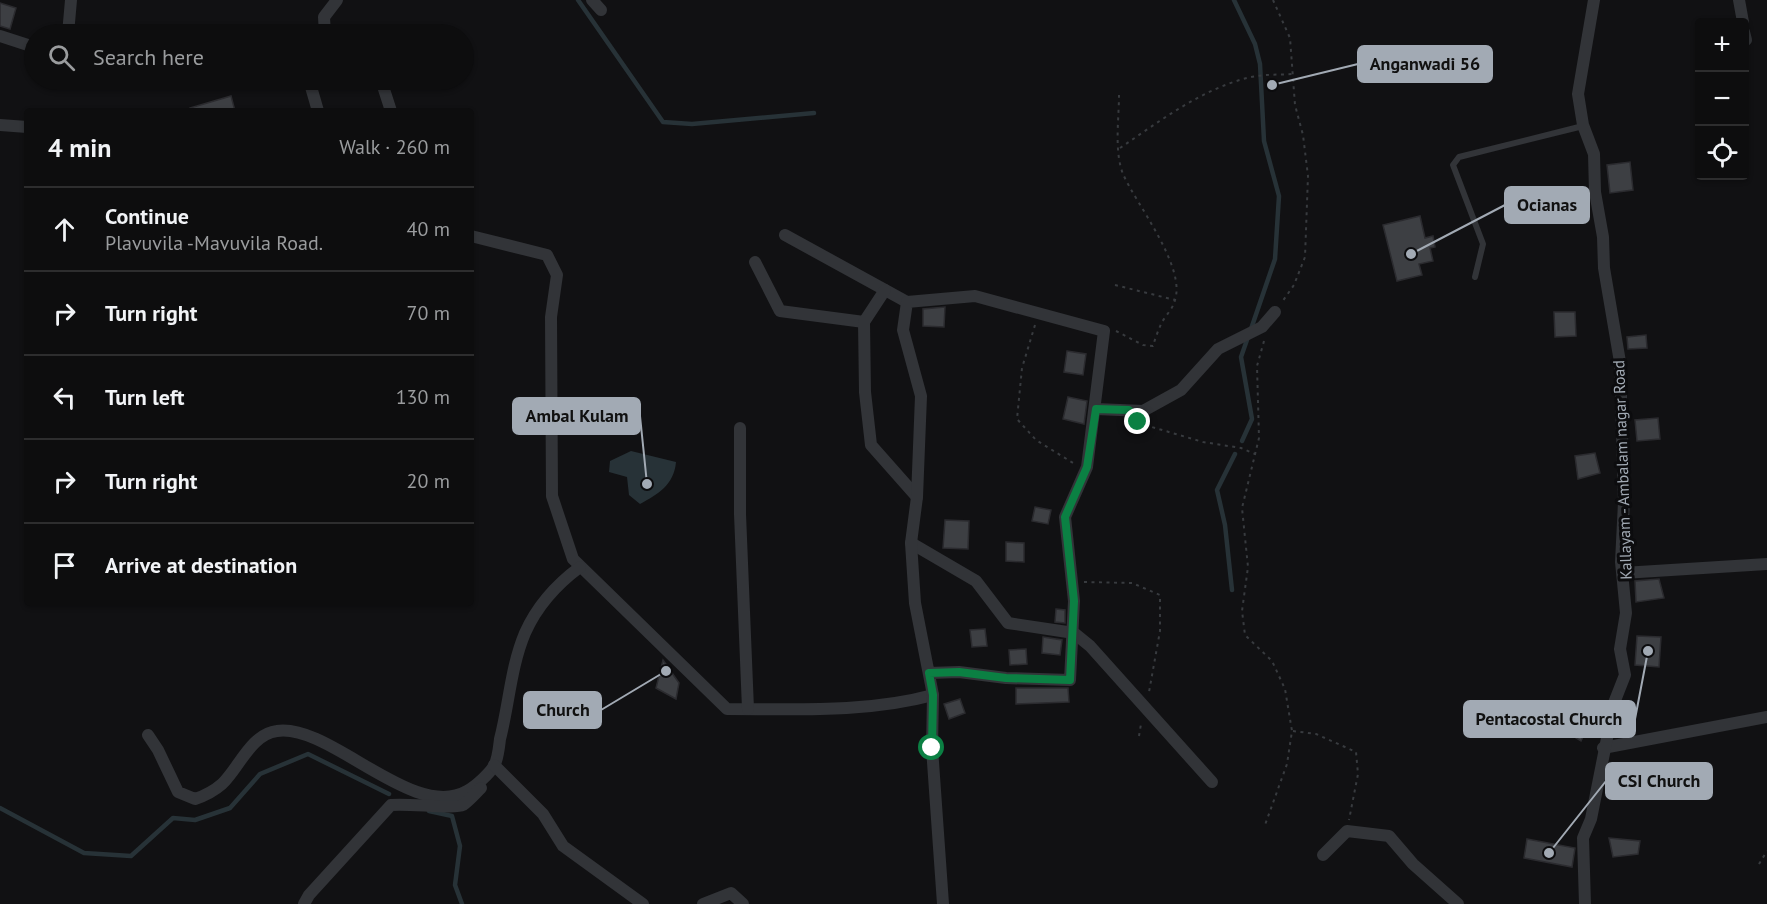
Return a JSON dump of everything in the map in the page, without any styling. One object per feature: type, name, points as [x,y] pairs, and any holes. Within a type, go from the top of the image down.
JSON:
[{"type":"street","points":[[69,24],[71,0]]},
{"type":"street","points":[[324,24],[324,17],[337,0]]},
{"type":"street","points":[[592,0],[601,10]]},
{"type":"street","name":"Kallayam - Ambalam nagar Road","points":[[1585,904],[1583,838],[1591,819],[1614,703],[1625,675],[1620,649],[1626,613],[1623,573],[1624,502],[1620,362],[1604,268],[1603,237],[1595,192],[1594,154],[1583,125],[1578,94],[1582,58],[1594,0]]},
{"type":"street","points":[[1739,0],[1742,18]]},
{"type":"street","points":[[0,36],[24,44]]},
{"type":"street","points":[[312,90],[317,108]]},
{"type":"street","points":[[384,90],[390,108]]},
{"type":"street","points":[[0,125],[24,127]]},
{"type":"street","points":[[785,235],[907,302],[975,296],[1104,331],[1096,409],[1085,471],[1065,517],[1073,582],[1074,633],[1070,681],[1006,678],[959,672],[929,673]]},
{"type":"street","points":[[474,237],[548,255],[557,275],[551,317],[552,496],[574,567],[727,709],[809,709],[906,702],[933,695]]},
{"type":"street","points":[[755,262],[780,311],[864,322]]},
{"type":"street","points":[[885,290],[864,322],[865,392],[871,445],[917,497]]},
{"type":"street","points":[[907,302],[903,330],[921,396],[917,497],[911,543],[915,603],[933,695],[932,748],[943,904]]},
{"type":"street","points":[[1096,409],[1143,411],[1181,390],[1218,349],[1260,328],[1275,312]]},
{"type":"street","points":[[740,428],[748,709]]},
{"type":"street","points":[[911,543],[976,581],[1008,623],[1074,633],[1090,646],[1212,782]]},
{"type":"street","points":[[1623,573],[1767,564]]},
{"type":"street","points":[[304,904],[309,895],[390,805],[411,803],[443,807],[463,804],[491,779],[513,670],[526,632],[549,594],[574,567]]},
{"type":"street","points":[[1604,748],[1767,717]]},
{"type":"street","points":[[148,735],[158,750],[178,792],[195,800],[223,783],[245,754],[265,736],[277,731],[301,734],[409,789],[432,795],[459,795],[470,790],[494,765]]},
{"type":"street","points":[[494,765],[543,814],[563,846],[643,904]]},
{"type":"street","points":[[1323,855],[1347,831],[1389,836],[1413,864],[1458,904]]},
{"type":"street","points":[[703,904],[731,893],[743,904]]},
{"type":"lane","points":[[1475,277],[1483,244],[1453,165],[1459,157],[1583,125]]},
{"type":"path","points":[[1273,0],[1290,38],[1295,105],[1307,165],[1305,257],[1294,285],[1275,312]]},
{"type":"path","points":[[1119,149],[1170,114],[1222,86],[1252,77],[1293,74]]},
{"type":"path","points":[[1104,331],[1106,327],[1143,345],[1153,346],[1161,323],[1175,300],[1172,269],[1156,230],[1123,173],[1119,149],[1119,95]]},
{"type":"path","points":[[1115,285],[1175,300]]},
{"type":"path","points":[[1037,314],[1022,368],[1017,419],[1036,440],[1085,471]]},
{"type":"path","points":[[1264,340],[1257,366],[1259,438],[1242,508],[1248,567],[1242,611],[1245,635],[1272,661],[1286,689],[1292,731],[1287,764],[1264,825]]},
{"type":"path","points":[[1129,410],[1145,424],[1203,441],[1241,448],[1254,454]]},
{"type":"path","points":[[1073,582],[1132,583],[1161,595],[1160,631],[1139,736]]},
{"type":"path","points":[[1292,731],[1316,734],[1356,752],[1358,774],[1347,831]]},
{"type":"path","points":[[1759,864],[1767,851]]},
{"type":"shaded area","points":[[631,451],[676,462],[672,477],[664,488],[640,504],[629,495],[627,477],[609,472],[610,461]]},
{"type":"building","points":[[0,3],[16,8],[10,29],[0,26]]},
{"type":"building","points":[[231,96],[234,108],[190,108]]},
{"type":"building","points":[[1630,162],[1633,190],[1610,193],[1607,165]]},
{"type":"building","points":[[1420,216],[1425,238],[1433,236],[1435,247],[1430,248],[1433,261],[1419,264],[1422,275],[1397,281],[1383,225]]},
{"type":"building","points":[[945,307],[944,327],[923,326],[923,309]]},
{"type":"building","points":[[1554,312],[1575,312],[1576,336],[1555,337]]},
{"type":"building","points":[[1646,335],[1647,348],[1628,349],[1627,337]]},
{"type":"building","points":[[1067,351],[1086,354],[1083,375],[1064,372]]},
{"type":"building","points":[[1068,397],[1087,401],[1084,424],[1063,419]]},
{"type":"building","points":[[1658,418],[1660,439],[1637,441],[1635,420]]},
{"type":"building","points":[[1595,453],[1600,473],[1578,479],[1575,456]]},
{"type":"building","points":[[1035,507],[1051,510],[1048,524],[1032,521]]},
{"type":"building","points":[[945,520],[969,521],[968,549],[943,548]]},
{"type":"building","points":[[1006,542],[1024,543],[1024,562],[1006,561]]},
{"type":"building","points":[[1659,579],[1664,598],[1636,602],[1635,581]]},
{"type":"building","points":[[1056,609],[1065,610],[1065,623],[1055,622]]},
{"type":"building","points":[[985,629],[987,646],[972,647],[970,630]]},
{"type":"building","points":[[1637,636],[1661,637],[1659,667],[1635,665]]},
{"type":"building","points":[[1043,637],[1062,640],[1060,655],[1042,653]]},
{"type":"building","points":[[1026,649],[1027,664],[1010,665],[1009,650]]},
{"type":"building","points":[[663,660],[679,683],[676,699],[656,688]]},
{"type":"building","points":[[1016,688],[1068,688],[1069,702],[1016,704]]},
{"type":"building","points":[[960,699],[965,713],[949,719],[944,704]]},
{"type":"building","points":[[1574,710],[1593,715],[1581,741],[1563,730]]},
{"type":"building","points":[[1609,838],[1640,841],[1638,854],[1613,857]]},
{"type":"building","points":[[1527,839],[1575,848],[1572,867],[1524,858]]},
{"type":"waterway","points":[[578,0],[663,122],[692,124],[814,113]]},
{"type":"waterway","points":[[1234,0],[1255,44],[1260,64],[1264,141],[1279,196],[1275,259],[1251,329]]},
{"type":"waterway","points":[[1242,441],[1252,419],[1241,357],[1248,337]]},
{"type":"waterway","points":[[1232,590],[1225,525],[1217,490],[1235,454]]},
{"type":"waterway","points":[[0,808],[84,853],[131,856],[173,818],[195,820],[230,808],[260,774],[308,754],[389,794]]},
{"type":"waterway","points":[[429,811],[452,816],[460,846],[455,885],[462,904]]},
{"type":"place","name":"Anganwadi 56","points":[[1272,85]]},
{"type":"place","name":"Ocianas","points":[[1411,254]]},
{"type":"place","name":"Ambal Kulam","points":[[647,484]]},
{"type":"place","name":"Pentacostal Church","points":[[1648,651]]},
{"type":"place","name":"Church","points":[[666,671]]},
{"type":"place","name":"CSI Church","points":[[1549,853]]},
{"type":"route","points":[[932,748],[933,695],[929,673],[959,672],[1006,678],[1070,681],[1073,661],[1074,601],[1065,517],[1087,467],[1096,409],[1129,410],[1138,422]]}]
